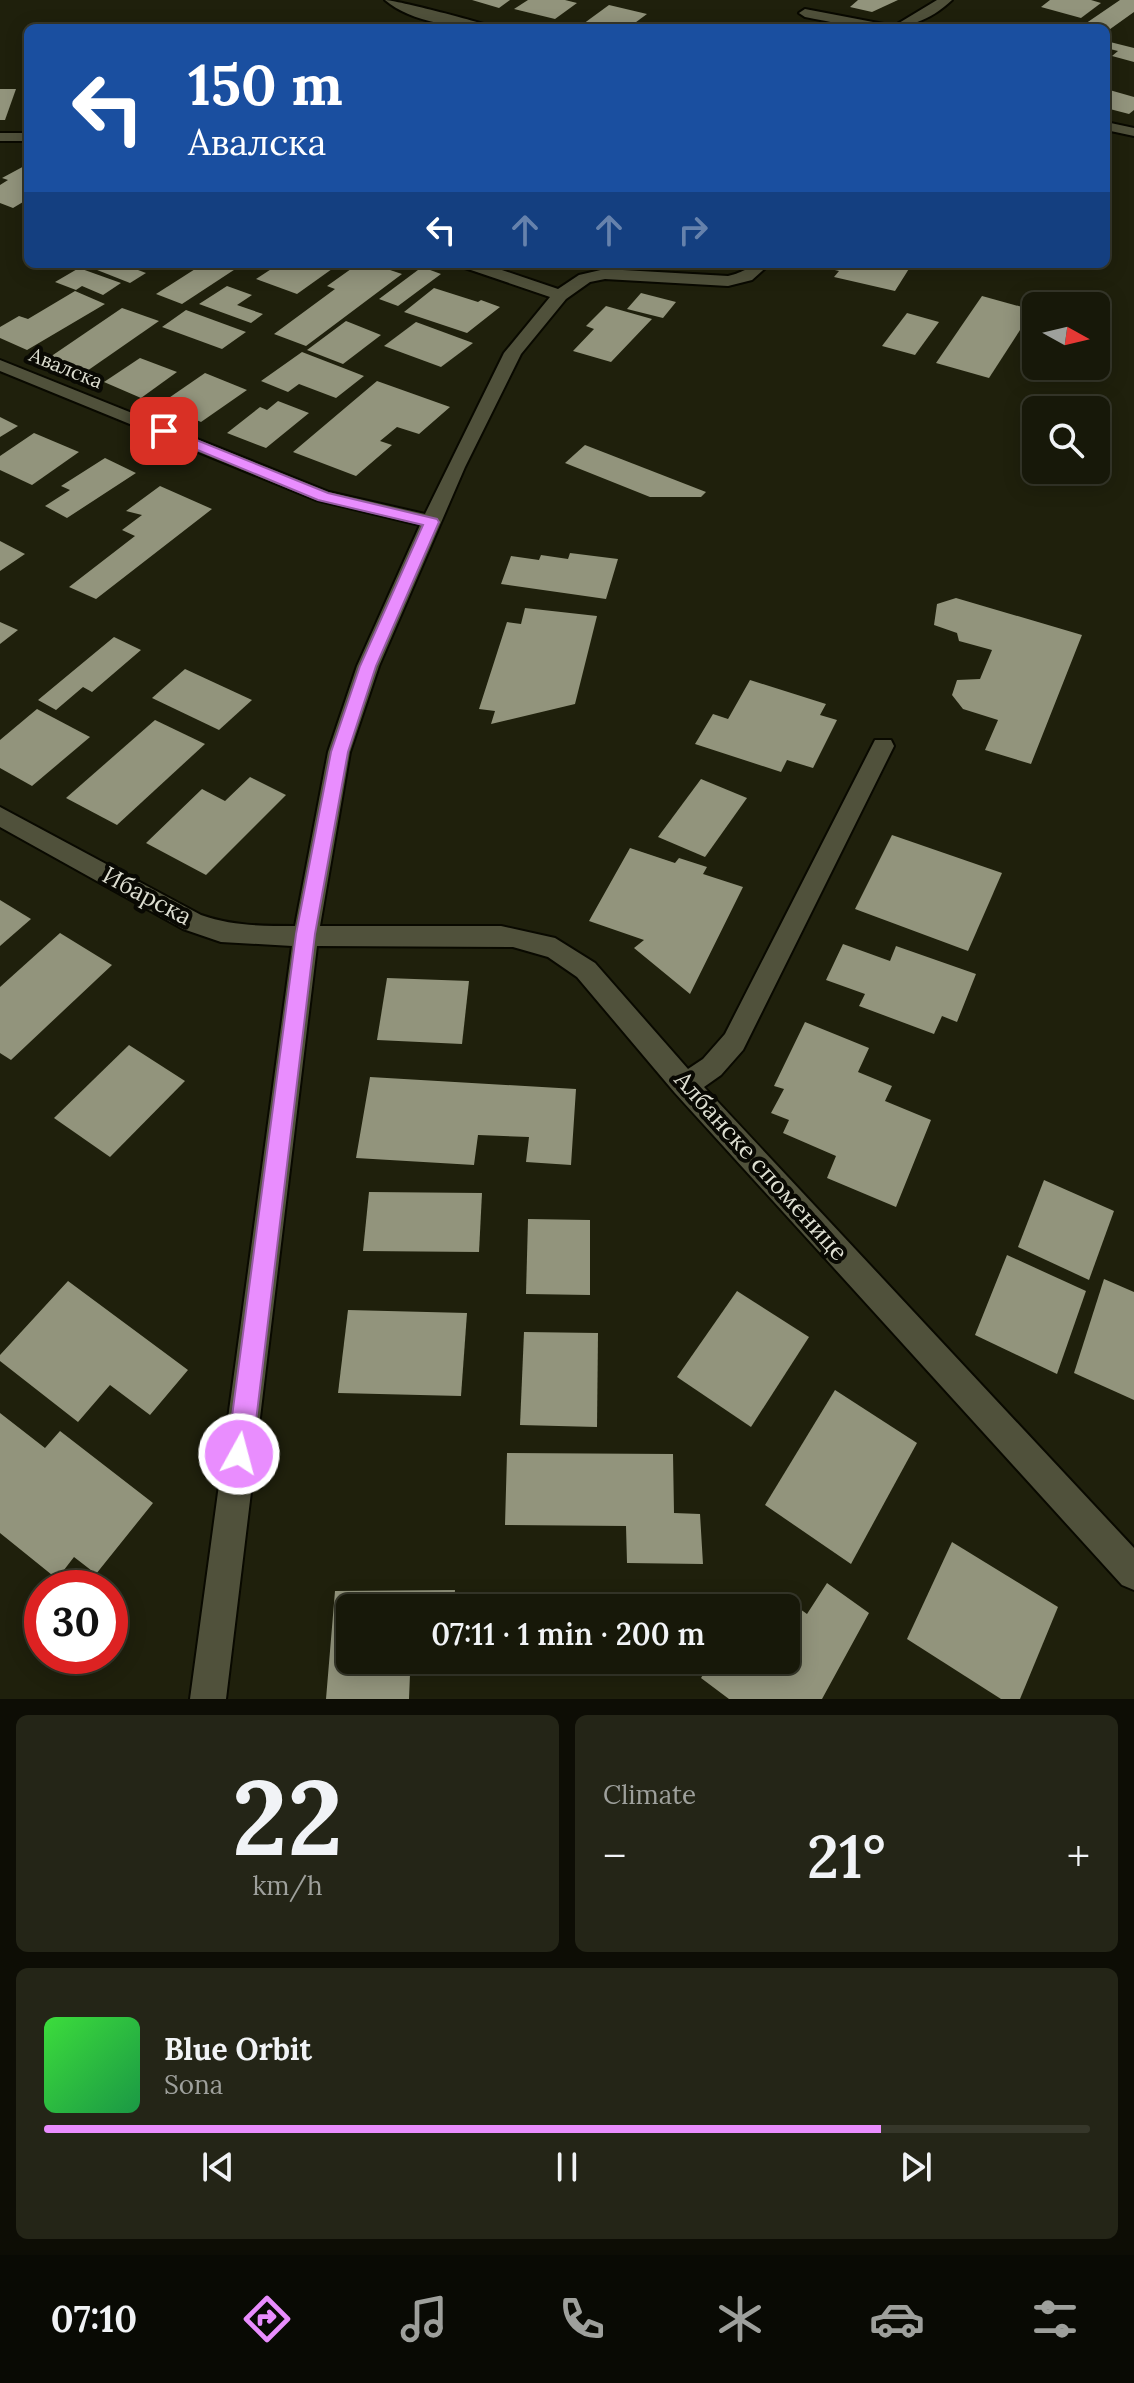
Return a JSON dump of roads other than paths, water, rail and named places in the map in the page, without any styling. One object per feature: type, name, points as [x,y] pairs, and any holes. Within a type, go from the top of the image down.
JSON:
[{"type":"street","points":[[391,0],[416,12],[469,24]]},
{"type":"street","points":[[819,0],[802,17],[857,24]]},
{"type":"street","points":[[906,24],[946,0]]},
{"type":"street","points":[[1110,127],[1134,132]]},
{"type":"street","points":[[0,137],[24,137]]},
{"type":"street","points":[[480,268],[560,295]]},
{"type":"street","points":[[208,1699],[306,934],[339,752],[368,666],[456,467],[513,353],[560,295],[585,278],[605,274],[702,282],[728,281],[746,277],[757,268]]},
{"type":"street","name":"Авалска","points":[[0,365],[323,496],[432,522]]},
{"type":"street","points":[[685,1085],[712,1067],[734,1042],[883,746]]},
{"type":"street","name":"Ибарска","points":[[0,816],[192,922],[221,932],[254,936],[306,934]]},
{"type":"street","name":"Албанске споменице","points":[[306,934],[527,938],[569,955],[586,970],[685,1085],[1134,1573]]}]
